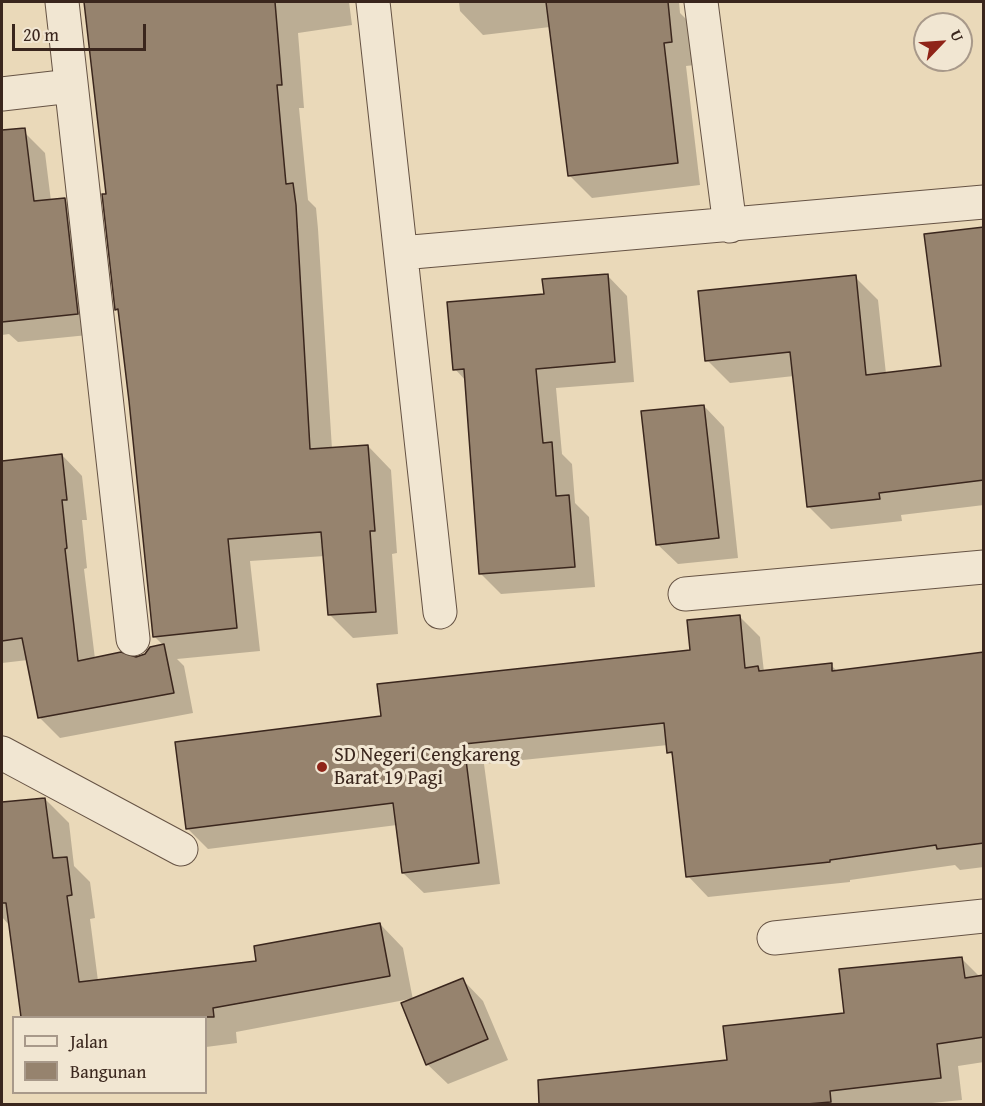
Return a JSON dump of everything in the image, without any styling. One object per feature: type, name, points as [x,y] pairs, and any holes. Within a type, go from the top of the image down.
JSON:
[{"type":"street","points":[[62,2],[133,639]]},
{"type":"street","points":[[373,2],[440,612]]},
{"type":"street","points":[[701,2],[730,226]]},
{"type":"street","points":[[2,94],[71,86]]},
{"type":"street","points":[[401,253],[984,202]]},
{"type":"street","points":[[685,594],[984,567]]},
{"type":"street","points":[[2,753],[181,849]]},
{"type":"street","points":[[774,938],[984,916]]},
{"type":"building","points":[[84,2],[275,2],[282,85],[277,85],[286,184],[293,183],[296,205],[310,449],[368,445],[375,531],[370,531],[376,612],[328,615],[321,532],[228,539],[237,628],[153,637],[129,401],[118,309],[115,310],[102,194],[106,194]]},
{"type":"building","points":[[546,2],[668,2],[672,42],[664,43],[678,163],[568,176]]},
{"type":"building","points":[[25,128],[34,201],[65,198],[78,314],[2,322],[2,130]]},
{"type":"building","points":[[984,227],[984,480],[879,493],[880,499],[807,507],[790,352],[705,361],[698,291],[856,275],[866,375],[941,366],[924,234]]},
{"type":"building","points":[[608,274],[615,362],[536,369],[543,443],[552,442],[556,496],[569,495],[575,567],[479,574],[464,369],[453,370],[447,302],[544,294],[542,279]]},
{"type":"building","points":[[704,405],[719,538],[656,545],[641,411]]},
{"type":"building","points":[[62,454],[67,500],[62,500],[67,548],[65,549],[78,661],[121,652],[136,657],[145,654],[150,647],[164,644],[174,693],[38,718],[22,638],[2,641],[2,461]]},
{"type":"building","points":[[740,615],[745,668],[758,666],[759,671],[832,663],[832,671],[984,652],[984,843],[937,849],[936,845],[830,860],[830,862],[686,877],[672,752],[667,753],[664,723],[464,744],[479,863],[402,873],[393,803],[186,829],[175,742],[381,716],[377,684],[690,650],[687,620]]},
{"type":"building","points":[[45,798],[53,858],[67,857],[72,895],[67,896],[79,982],[256,961],[254,946],[380,923],[390,976],[213,1008],[214,1017],[21,1016],[6,903],[2,903],[2,802]]},
{"type":"building","points":[[962,957],[965,978],[984,975],[984,1037],[937,1044],[941,1078],[830,1091],[831,1102],[807,1104],[539,1104],[538,1080],[727,1060],[723,1026],[844,1013],[839,969]]},
{"type":"building","points":[[463,978],[488,1039],[426,1065],[401,1003]]},
{"type":"place","name":"SD Negeri Cengkareng Barat 19 Pagi","points":[[322,767]]}]
